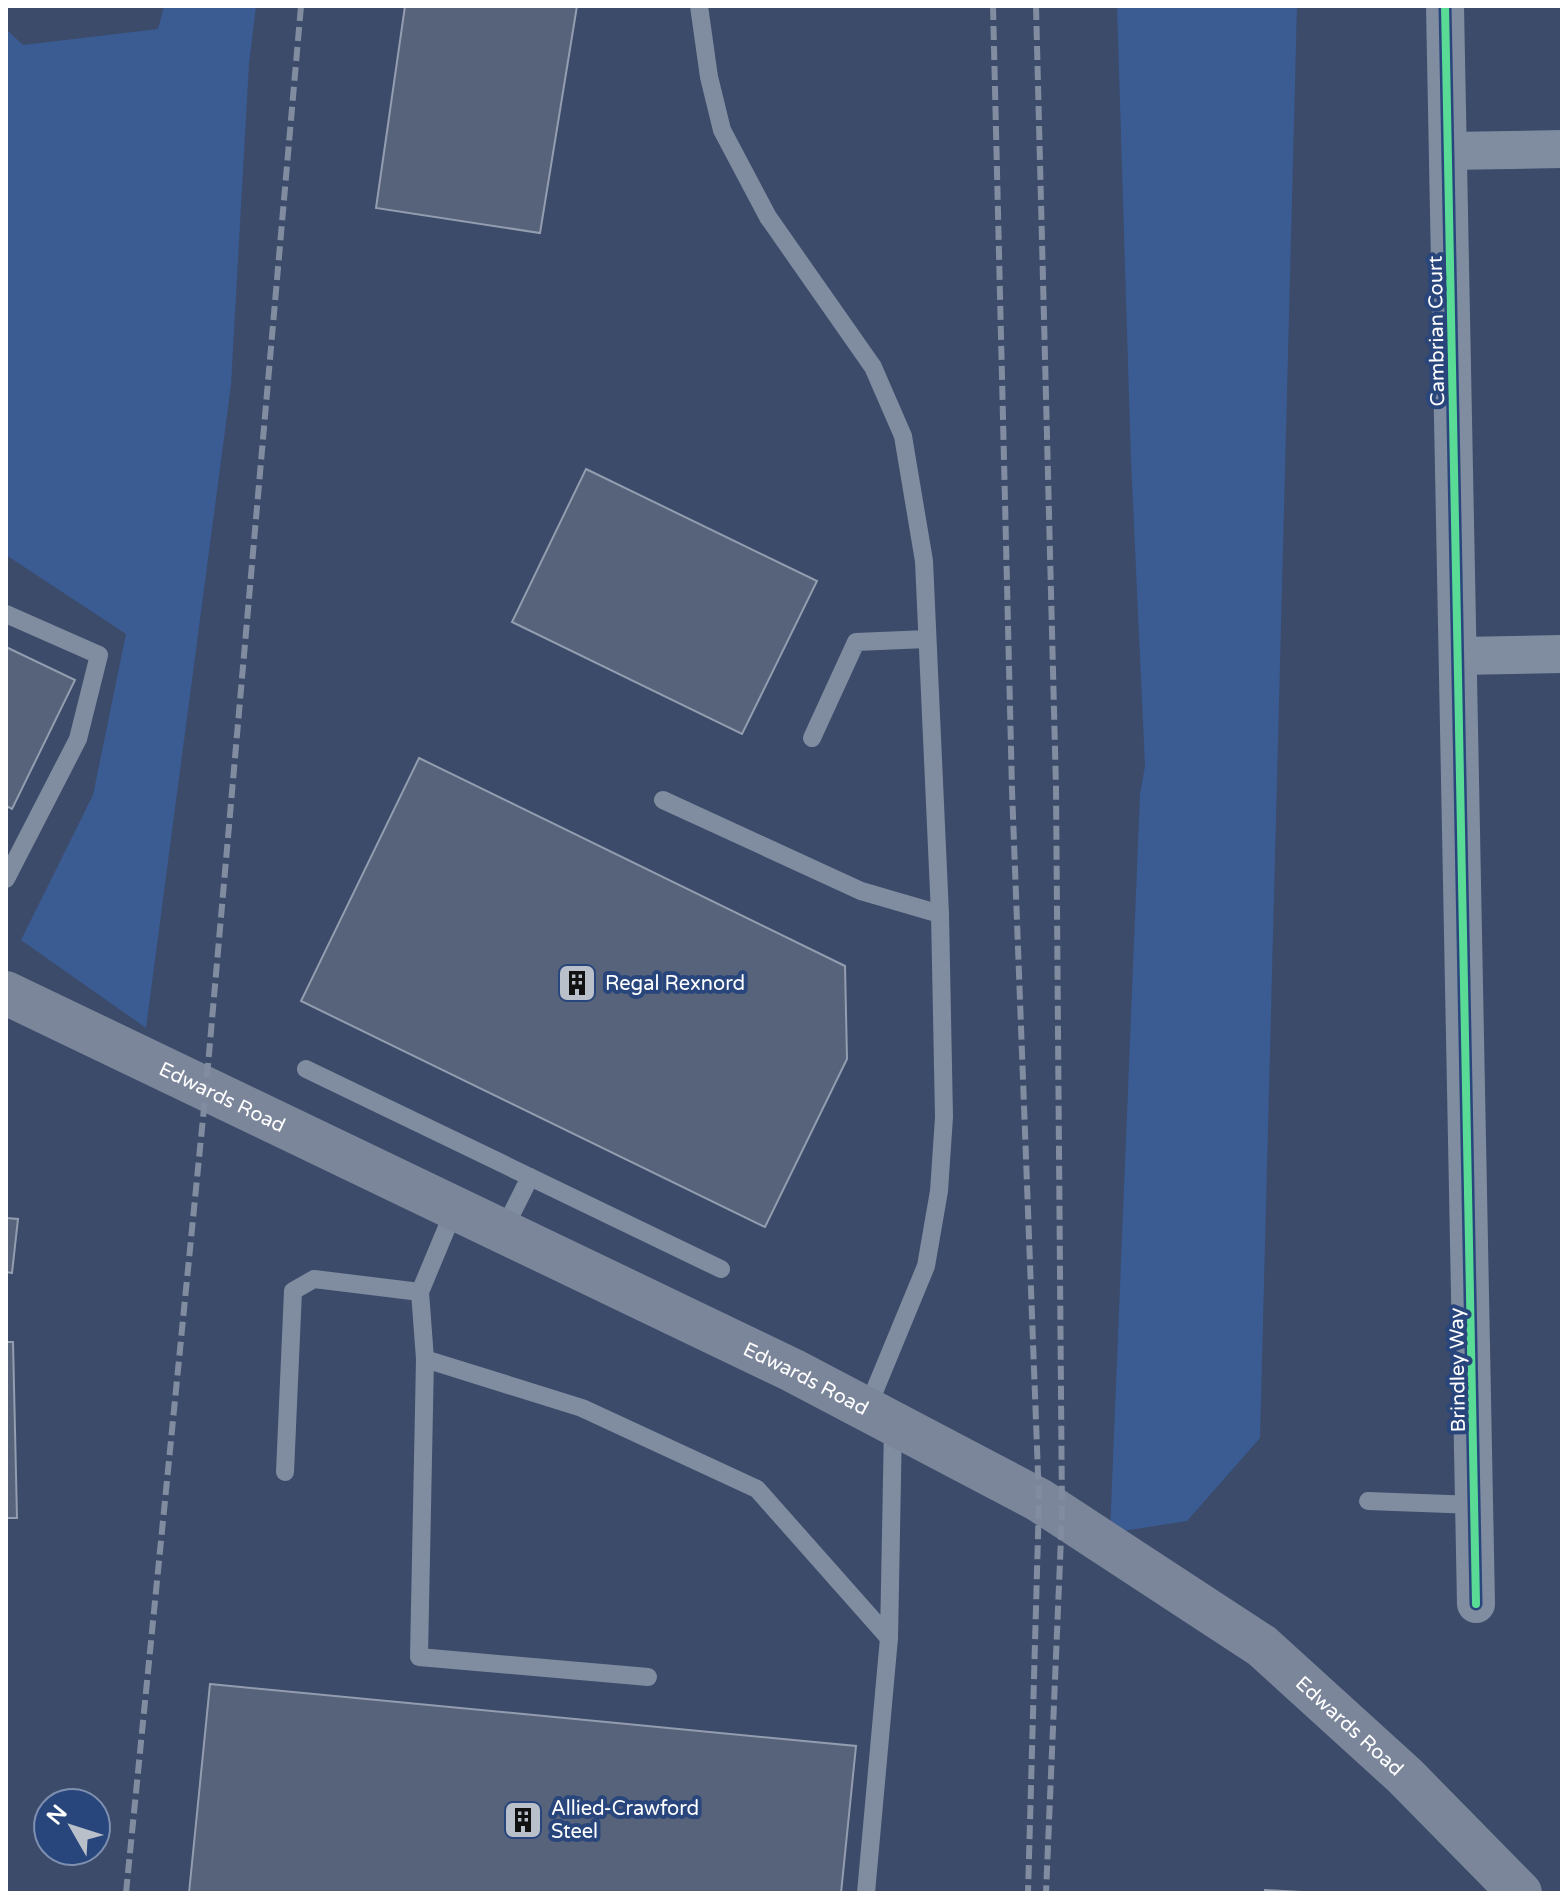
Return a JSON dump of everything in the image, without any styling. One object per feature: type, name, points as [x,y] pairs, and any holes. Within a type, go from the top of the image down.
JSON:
[{"type":"main road","name":"Edwards Road","points":[[6,993],[880,1416],[1062,1514],[1262,1646],[1405,1776],[1520,1893]]},
{"type":"street","name":"Cambrian Court","points":[[1445,6],[1460,656]]},
{"type":"street","points":[[1448,151],[1562,149]]},
{"type":"street","points":[[1460,656],[1562,654]]},
{"type":"street","name":"Brindley Way","points":[[1460,656],[1476,1604]]},
{"type":"lane","points":[[699,6],[709,77],[722,130],[768,217],[873,367],[903,436],[924,561],[940,914],[944,1117],[939,1191],[926,1266],[880,1416],[889,1638],[866,1893]]},
{"type":"lane","points":[[6,614],[99,655],[78,739],[7,877]]},
{"type":"lane","points":[[812,738],[856,642],[927,639]]},
{"type":"lane","points":[[663,800],[861,891],[940,914]]},
{"type":"lane","points":[[306,1069],[721,1269]]},
{"type":"lane","points":[[503,1231],[530,1177]]},
{"type":"lane","points":[[455,1208],[420,1292],[425,1359],[419,1657],[648,1677]]},
{"type":"lane","points":[[285,1472],[293,1291],[314,1279],[420,1292]]},
{"type":"lane","points":[[425,1359],[582,1408],[757,1489],[855,1604],[889,1638]]},
{"type":"lane","points":[[1368,1501],[1475,1505]]},
{"type":"shaded area","points":[[164,6],[256,6],[249,64],[231,385],[146,1028],[21,940],[93,795],[126,634],[6,555],[6,29],[23,45],[158,29]]},
{"type":"shaded area","points":[[1117,6],[1297,6],[1260,1438],[1187,1521],[1110,1533],[1140,794],[1145,766],[1131,460]]},
{"type":"building","points":[[405,6],[577,6],[540,233],[376,208]]},
{"type":"building","points":[[586,469],[817,581],[742,734],[512,622]]},
{"type":"building","points":[[6,647],[75,680],[12,809],[6,806]]},
{"type":"building","name":"Regal Rexnord","points":[[419,758],[845,966],[847,1059],[765,1227],[301,1001]]},
{"type":"building","points":[[6,1218],[18,1219],[12,1273],[6,1272]]},
{"type":"building","points":[[6,1342],[13,1342],[17,1518],[6,1518]]},
{"type":"building","name":"Allied-Crawford Steel","points":[[210,1684],[856,1746],[841,1893],[189,1893]]},
{"type":"building","points":[[1265,1890],[1319,1893],[1265,1893]]},
{"type":"railway","points":[[126,1893],[206,1088],[301,6]]},
{"type":"railway","points":[[993,6],[1012,790],[1039,1500],[1028,1893]]},
{"type":"railway","points":[[1036,6],[1056,788],[1062,1514],[1046,1893]]},
{"type":"cycle path","points":[[1445,6],[1476,1604]]},
{"type":"place","name":"Regal Rexnord","points":[[577,983]]},
{"type":"place","name":"Allied-Crawford Steel","points":[[523,1820]]}]
